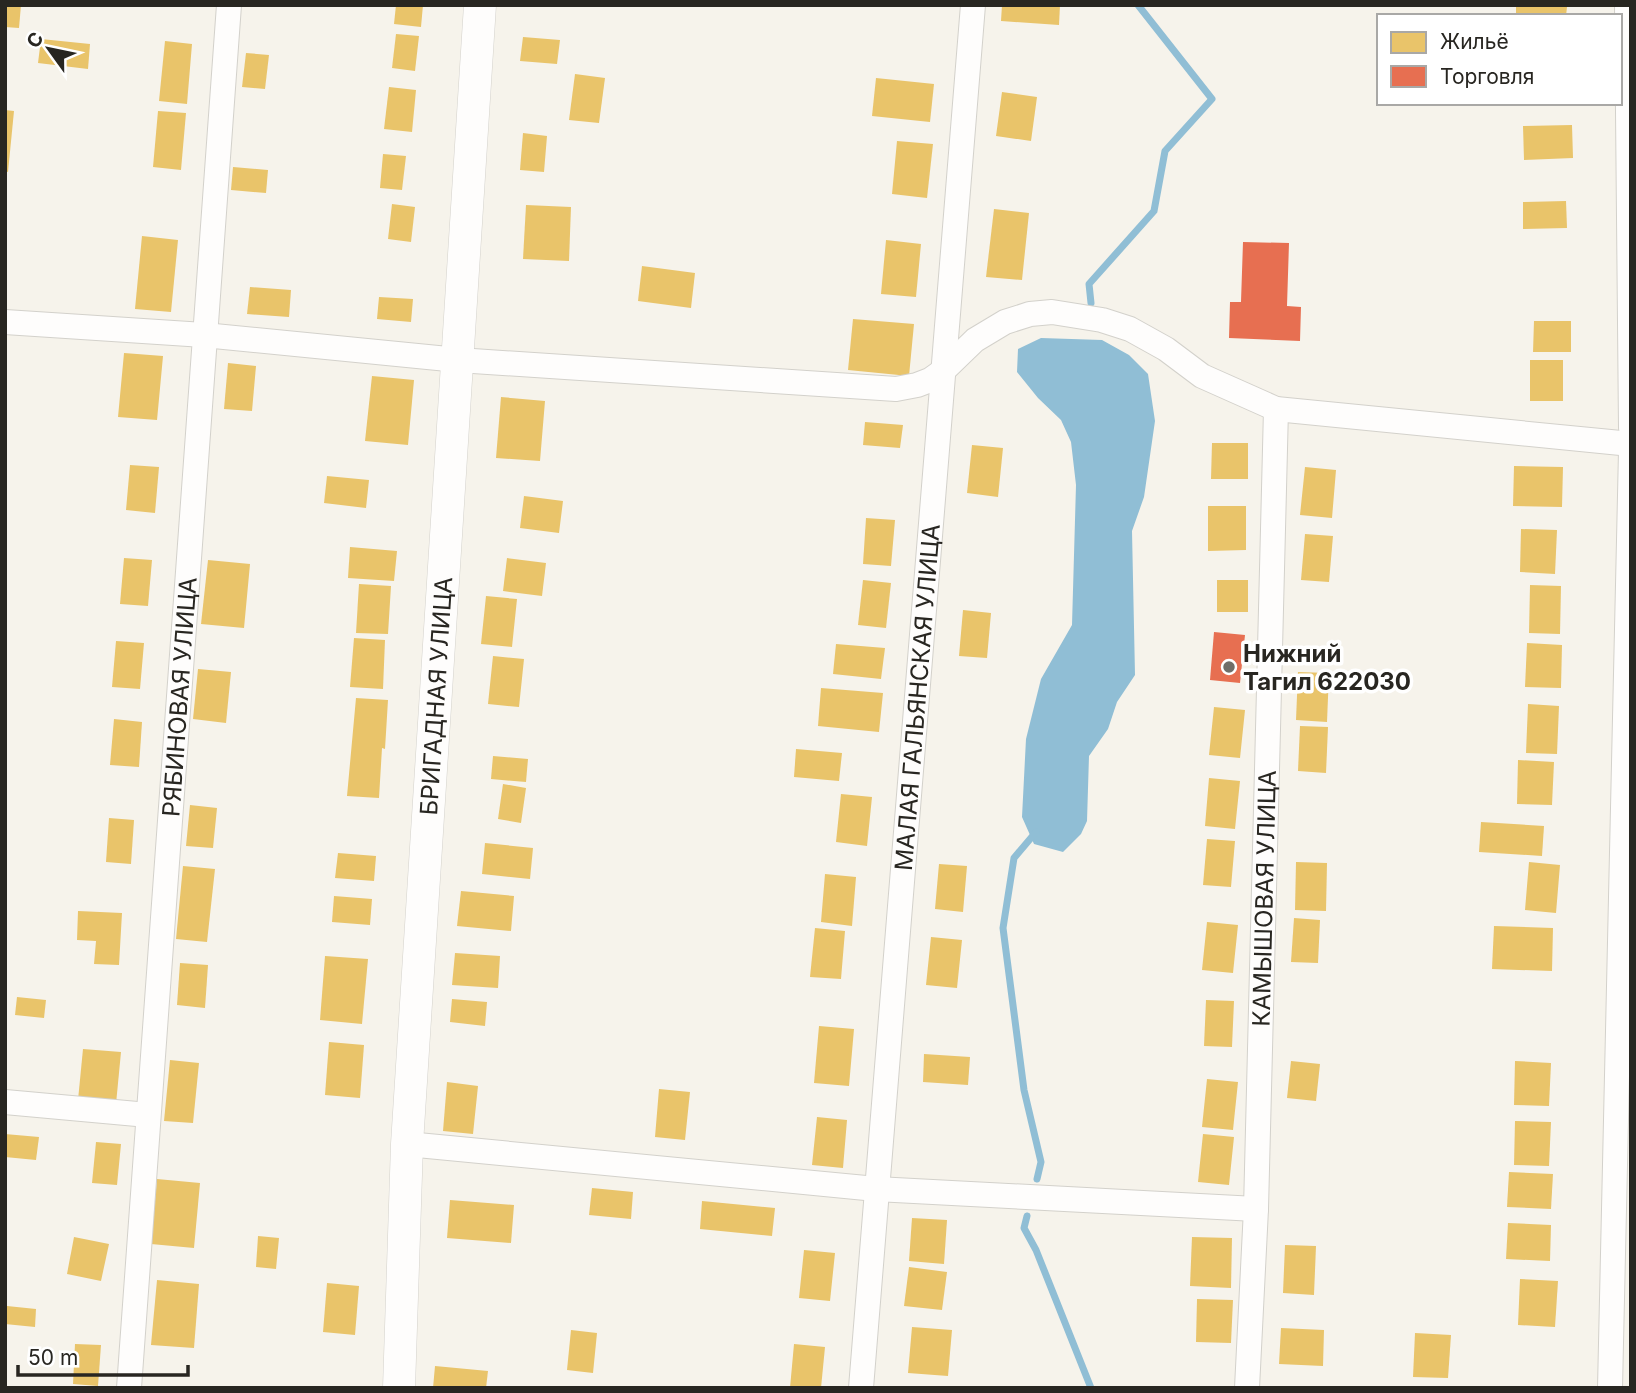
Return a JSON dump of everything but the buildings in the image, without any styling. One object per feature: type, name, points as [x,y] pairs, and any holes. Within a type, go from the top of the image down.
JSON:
[{"type":"street","name":"РЯБИНОВАЯ УЛИЦА","points":[[129,1388],[229,5]]},
{"type":"street","name":"БРИГАДНАЯ УЛИЦА","points":[[399,1388],[407,1144],[480,5]]},
{"type":"street","name":"МАЛАЯ ГАЛЬЯНСКАЯ УЛИЦА","points":[[861,1388],[973,5]]},
{"type":"street","points":[[1627,5],[1631,428]]},
{"type":"street","points":[[5,322],[204,335],[458,359],[897,389],[917,385],[944,370],[975,340],[1004,322],[1030,314],[1052,312],[1102,320],[1130,329],[1166,349],[1202,376],[1276,409],[1631,444]]},
{"type":"street","name":"КАМЫШОВАЯ УЛИЦА","points":[[1247,1388],[1256,1209],[1276,409]]},
{"type":"street","points":[[1610,1388],[1631,451]]},
{"type":"street","points":[[5,1102],[148,1115]]},
{"type":"street","points":[[407,1144],[876,1189],[1256,1209]]},
{"type":"water","points":[[1041,338],[1102,340],[1129,355],[1148,374],[1155,421],[1144,497],[1132,531],[1135,675],[1117,702],[1108,729],[1089,756],[1087,821],[1081,834],[1063,852],[1034,844],[1022,817],[1026,739],[1041,679],[1072,625],[1076,485],[1071,442],[1061,420],[1017,372],[1018,349]]},
{"type":"waterway","points":[[1091,303],[1089,284],[1154,211],[1165,151],[1212,99],[1138,5]]},
{"type":"waterway","points":[[1036,832],[1014,858],[1003,928],[1024,1090],[1041,1162],[1037,1179]]},
{"type":"waterway","points":[[1027,1216],[1024,1228],[1036,1250],[1091,1388]]},
{"type":"place","name":"Нижний Тагил 622030","points":[[1229,667]]}]
